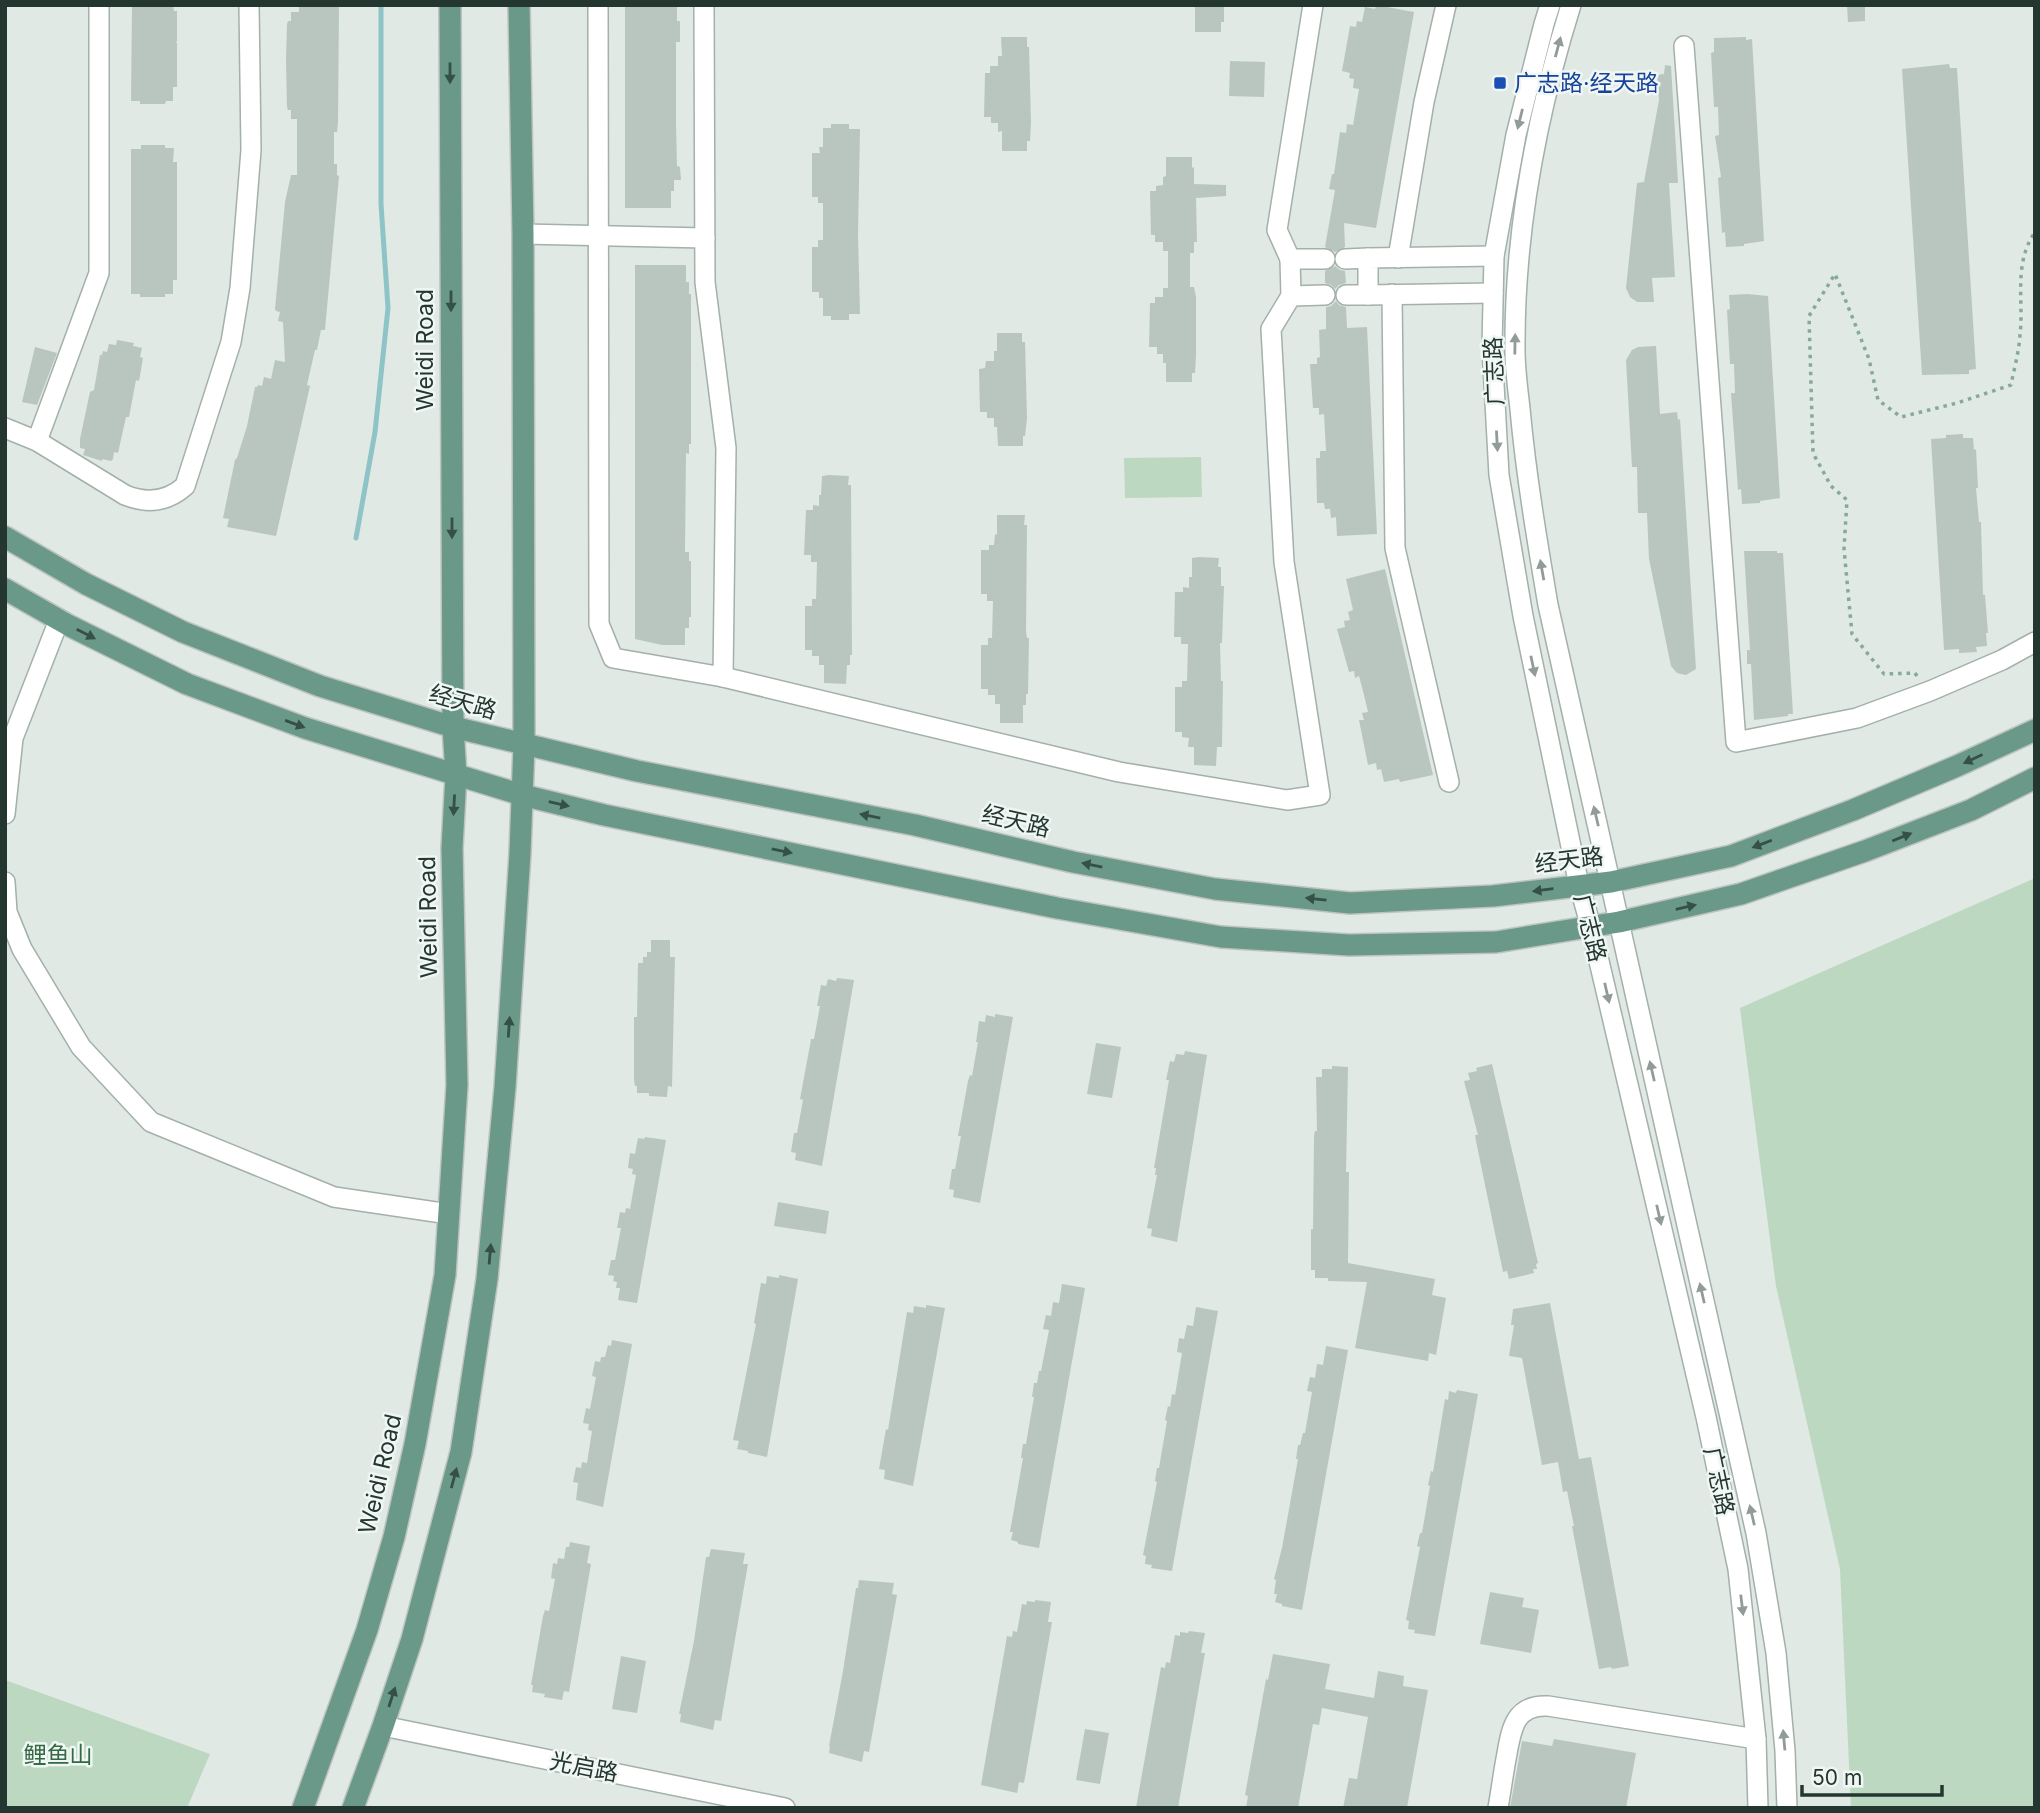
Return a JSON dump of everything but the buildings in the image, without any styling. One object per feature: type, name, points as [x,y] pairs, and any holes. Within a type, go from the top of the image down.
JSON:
[{"type":"main road","name":"Weidi Road","points":[[303,1808],[367,1630],[394,1537],[432,1358],[445,1275],[457,1085],[452,848],[456,775],[453,727],[450,5]]},
{"type":"main road","points":[[353,1808],[412,1639],[461,1452],[487,1279],[505,1087],[524,745],[523,234],[519,5]]},
{"type":"main road","name":"经天路","points":[[5,537],[86,584],[183,632],[320,686],[453,727],[637,771],[915,825],[1073,862],[1215,889],[1350,903],[1493,896],[1611,883],[1731,856],[1864,805],[2035,730]]},
{"type":"main road","points":[[5,589],[59,620],[187,684],[305,728],[522,795],[604,815],[1044,905],[1221,937],[1349,945],[1496,942],[1619,922],[1741,894],[1828,864],[1971,810],[2035,778]]},
{"type":"street","points":[[37,441],[99,274],[99,5]]},
{"type":"street","points":[[5,428],[37,441],[125,495],[136,499],[158,501],[177,493],[185,486],[231,342],[240,288],[251,150],[249,5]]},
{"type":"street","points":[[598,5],[599,624],[613,658],[723,677],[1119,772],[1287,800],[1320,795],[1284,562],[1271,330],[1291,296],[1290,259],[1277,230],[1313,5]]},
{"type":"street","points":[[704,5],[705,282],[726,448],[723,677]]},
{"type":"street","points":[[1398,258],[1424,102],[1446,5]]},
{"type":"street","name":"广志路","points":[[1550,5],[1516,135],[1494,256],[1492,348],[1499,475],[1523,616],[1580,885],[1706,1417],[1732,1544],[1739,1581],[1756,1739],[1758,1808]]},
{"type":"street","name":"广志路","points":[[1571,5],[1559,42],[1535,141],[1519,253],[1515,353],[1526,475],[1548,604],[1756,1533],[1776,1653],[1787,1808]]},
{"type":"street","points":[[1684,47],[1736,742],[1857,718],[1930,691],[2002,660],[2035,642]]},
{"type":"street","points":[[523,234],[705,238]]},
{"type":"street","points":[[1345,259],[1494,256]]},
{"type":"street","points":[[1368,258],[1368,295]]},
{"type":"street","points":[[1290,259],[1325,259]]},
{"type":"street","points":[[1346,295],[1493,293]]},
{"type":"street","points":[[1392,294],[1395,548],[1449,782]]},
{"type":"street","points":[[1291,296],[1325,295]]},
{"type":"street","points":[[5,814],[13,738],[59,620]]},
{"type":"street","points":[[5,882],[6,912],[22,949],[82,1047],[151,1122],[334,1197],[449,1214]]},
{"type":"street","points":[[1498,1808],[1511,1730],[1520,1715],[1533,1707],[1548,1706],[1756,1739]]},
{"type":"street","name":"光启路","points":[[383,1726],[785,1808]]},
{"type":"path","points":[[1930,691],[1915,673],[1884,674],[1852,634],[1844,549],[1847,500],[1831,486],[1813,453],[1809,316],[1835,274],[1869,359],[1878,400],[1901,417],[1957,403],[2011,385],[2021,335],[2020,286],[2026,245],[2035,232]]},
{"type":"green space","points":[[1201,457],[1202,497],[1125,498],[1124,458]]},
{"type":"green space","points":[[2035,878],[2035,1808],[1851,1808],[1840,1569],[1776,1286],[1740,1008]]},
{"type":"green space","name":"鲤鱼山","points":[[5,1680],[210,1754],[187,1808],[5,1808]]},
{"type":"waterway","points":[[356,538],[375,432],[388,308],[381,204],[381,5]]},
{"type":"place","name":"广志路·经天路","points":[[1500,83]]}]
